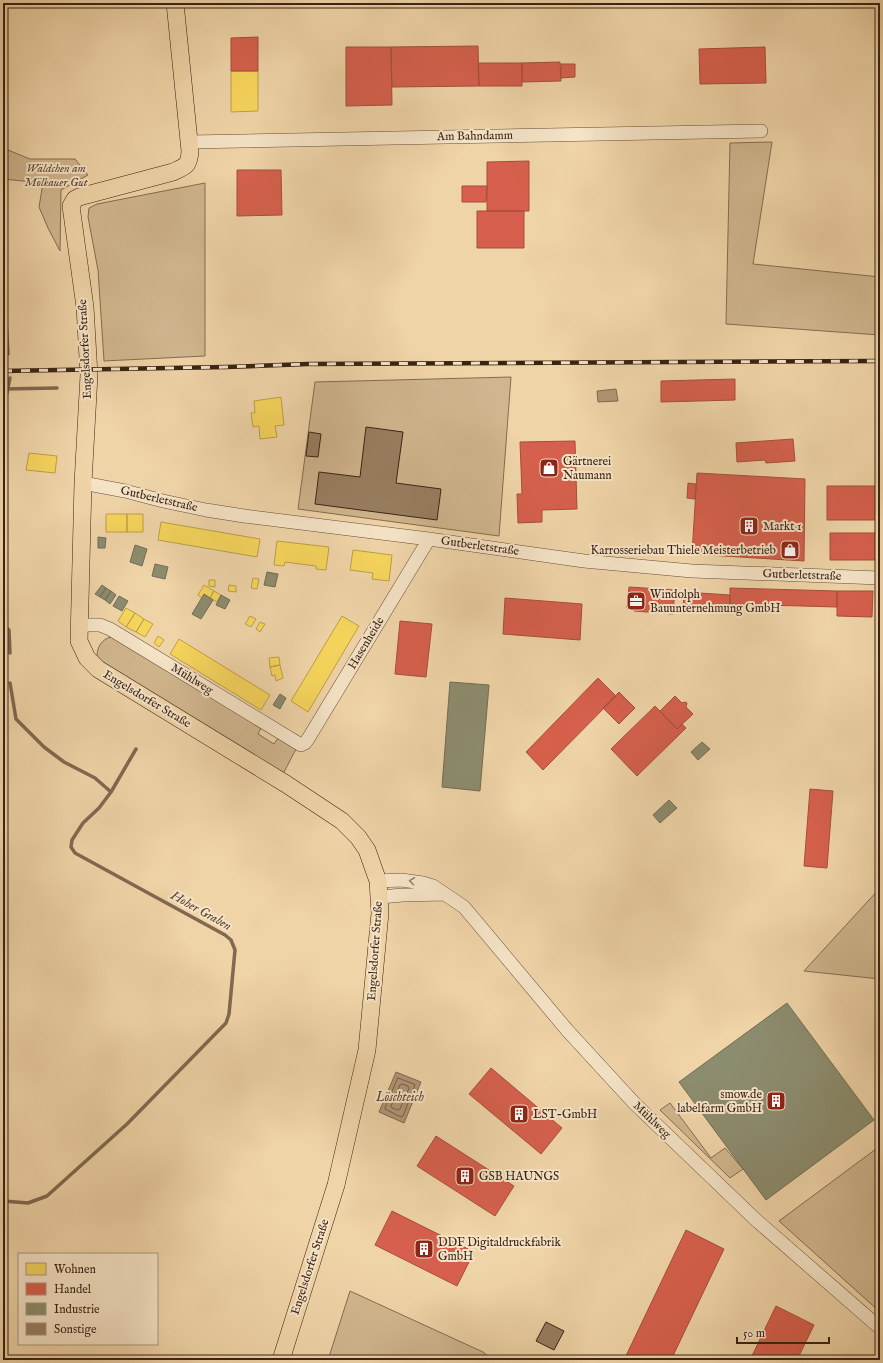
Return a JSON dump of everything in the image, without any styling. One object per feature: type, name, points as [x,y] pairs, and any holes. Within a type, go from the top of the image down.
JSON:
[{"type":"main road","name":"Engelsdorfer Straße","points":[[175,3],[189,142],[189,162],[185,167],[167,174],[79,197],[75,199],[70,206],[85,307],[89,375],[83,483],[79,641],[88,658],[98,669],[286,784],[342,821],[358,837],[367,850],[379,889],[380,913],[367,1050],[336,1186],[281,1360]]},
{"type":"street","name":"Am Bahndamm","points":[[189,142],[761,131]]},
{"type":"street","name":"Gutberletstraße","points":[[83,483],[206,510],[584,561],[639,567],[700,571],[880,578]]},
{"type":"street","name":"Hasenheide","points":[[301,745],[308,740],[429,539]]},
{"type":"street","name":"Mühlweg","points":[[79,625],[100,625],[110,629],[301,745]]},
{"type":"street","name":"Mühlweg","points":[[379,889],[403,895],[444,894],[464,908],[567,1030],[635,1104],[756,1220],[880,1328]]},
{"type":"green space","points":[[772,142],[753,264],[880,277],[880,335],[726,324],[730,143]]},
{"type":"green space","name":"Wäldchen am Mölkauer Gut","points":[[3,148],[30,159],[75,159],[88,175],[61,190],[60,251],[39,207],[43,183],[3,179]]},
{"type":"green space","points":[[205,183],[205,356],[104,361],[98,270],[88,217],[89,208],[97,204]]},
{"type":"green space","points":[[511,377],[499,536],[298,509],[315,382]]},
{"type":"green space","points":[[111,637],[261,728],[258,734],[274,744],[278,738],[296,749],[283,774],[104,663],[97,656],[98,650],[103,642]]},
{"type":"green space","points":[[880,888],[880,979],[804,971]]},
{"type":"green space","points":[[670,1103],[711,1158],[725,1148],[743,1169],[730,1178],[660,1110]]},
{"type":"green space","points":[[880,1146],[880,1312],[779,1221]]},
{"type":"green space","points":[[350,1291],[483,1352],[493,1360],[328,1360]]},
{"type":"water","points":[[616,389],[618,401],[598,402],[597,391]]},
{"type":"water","name":"Löschteich","points":[[396,1072],[421,1082],[404,1123],[379,1112]]},
{"type":"building: Wohnen","points":[[231,71],[258,71],[258,111],[231,112]]},
{"type":"building: Wohnen","points":[[281,397],[284,425],[275,426],[277,437],[260,439],[259,426],[253,427],[251,413],[255,413],[254,401]]},
{"type":"building: Wohnen","points":[[29,453],[57,456],[55,473],[26,470]]},
{"type":"building: Wohnen","points":[[106,514],[127,514],[127,532],[106,532]]},
{"type":"building: Wohnen","points":[[127,514],[143,514],[143,532],[127,532]]},
{"type":"building: Wohnen","points":[[161,522],[260,539],[257,557],[158,540]]},
{"type":"building: Wohnen","points":[[277,541],[329,547],[326,570],[316,569],[316,566],[285,562],[284,566],[274,565]]},
{"type":"building: Wohnen","points":[[353,550],[392,555],[389,581],[372,579],[373,573],[350,570]]},
{"type":"building: Wohnen","points":[[253,578],[259,579],[257,589],[251,588]]},
{"type":"building: Wohnen","points":[[209,580],[215,580],[215,587],[209,586]]},
{"type":"building: Wohnen","points":[[204,585],[214,591],[210,598],[204,594],[202,598],[198,595]]},
{"type":"building: Wohnen","points":[[229,585],[236,586],[236,592],[228,591]]},
{"type":"building: Wohnen","points":[[214,591],[221,595],[217,602],[210,598]]},
{"type":"building: Wohnen","points":[[126,608],[135,613],[126,627],[118,621]]},
{"type":"building: Wohnen","points":[[135,613],[144,619],[136,632],[126,627]]},
{"type":"building: Wohnen","points":[[250,616],[256,619],[251,627],[245,624]]},
{"type":"building: Wohnen","points":[[342,616],[359,626],[308,712],[291,701]]},
{"type":"building: Wohnen","points":[[144,619],[153,624],[145,637],[136,632]]},
{"type":"building: Wohnen","points":[[260,622],[265,624],[260,632],[256,629]]},
{"type":"building: Wohnen","points":[[158,636],[164,640],[159,647],[154,643]]},
{"type":"building: Wohnen","points":[[179,639],[270,695],[261,710],[170,654]]},
{"type":"building: Wohnen","points":[[279,657],[280,665],[270,667],[269,658]]},
{"type":"building: Wohnen","points":[[280,665],[283,678],[276,681],[275,675],[272,676],[270,667]]},
{"type":"building: Handel","points":[[258,37],[258,71],[231,71],[231,38]]},
{"type":"building: Handel","points":[[478,46],[479,86],[392,87],[391,47]]},
{"type":"building: Handel","points":[[346,47],[391,47],[392,105],[346,106]]},
{"type":"building: Handel","points":[[765,47],[766,83],[700,84],[699,49]]},
{"type":"building: Handel","points":[[560,62],[561,81],[522,82],[522,63]]},
{"type":"building: Handel","points":[[478,63],[522,63],[522,86],[479,86]]},
{"type":"building: Handel","points":[[561,64],[575,64],[575,77],[561,78]]},
{"type":"building: Handel","points":[[529,161],[529,211],[487,211],[487,162]]},
{"type":"building: Handel","points":[[237,170],[281,170],[282,215],[237,216]]},
{"type":"building: Handel","points":[[462,186],[487,186],[486,202],[462,202]]},
{"type":"building: Handel","points":[[477,211],[524,211],[524,248],[477,248]]},
{"type":"building: Handel","points":[[735,379],[735,400],[661,402],[661,381]]},
{"type":"building: Handel","points":[[793,439],[795,461],[766,463],[765,460],[737,462],[736,443]]},
{"type":"building: Handel","name":"Gärtnerei Naumann","points":[[575,441],[577,509],[542,510],[542,522],[518,523],[517,494],[522,494],[520,442]]},
{"type":"building: Handel","name":"Markt 1","points":[[697,473],[805,479],[804,561],[692,554]]},
{"type":"building: Handel","points":[[688,483],[696,484],[695,499],[687,498]]},
{"type":"building: Handel","points":[[827,486],[879,486],[879,520],[827,520]]},
{"type":"building: Handel","points":[[830,533],[880,533],[879,560],[830,560]]},
{"type":"building: Handel","points":[[629,587],[675,590],[673,614],[634,611],[634,608],[627,608]]},
{"type":"building: Handel","points":[[730,588],[837,591],[837,607],[730,604]]},
{"type":"building: Handel","points":[[837,591],[873,591],[872,617],[837,616]]},
{"type":"building: Handel","points":[[684,592],[730,595],[729,613],[683,610]]},
{"type":"building: Handel","points":[[505,598],[582,604],[580,640],[503,634]]},
{"type":"building: Handel","points":[[400,621],[432,624],[426,677],[395,674]]},
{"type":"building: Handel","points":[[598,678],[616,696],[543,770],[526,752]]},
{"type":"building: Handel","points":[[619,692],[635,708],[619,724],[603,708]]},
{"type":"building: Handel","points":[[675,696],[682,703],[687,703],[686,707],[693,714],[677,729],[660,711]]},
{"type":"building: Handel","points":[[655,706],[677,729],[682,724],[686,728],[637,776],[611,749]]},
{"type":"building: Handel","points":[[810,789],[833,791],[827,868],[804,866]]},
{"type":"building: Handel","name":"LST-GmbH","points":[[491,1068],[562,1128],[541,1154],[469,1094]]},
{"type":"building: Handel","name":"GSB HAUNGS","points":[[436,1136],[514,1186],[495,1216],[417,1166]]},
{"type":"building: Handel","name":"DDF Digitaldruckfabrik GmbH","points":[[392,1211],[474,1252],[457,1286],[375,1245]]},
{"type":"building: Handel","points":[[686,1230],[724,1249],[671,1360],[624,1360]]},
{"type":"building: Handel","points":[[776,1306],[814,1325],[797,1360],[750,1360]]},
{"type":"building: Industrie","points":[[98,537],[106,538],[105,548],[98,548]]},
{"type":"building: Industrie","points":[[135,545],[147,549],[142,566],[130,562]]},
{"type":"building: Industrie","points":[[155,564],[168,567],[165,579],[152,576]]},
{"type":"building: Industrie","points":[[267,572],[278,574],[275,587],[264,585]]},
{"type":"building: Industrie","points":[[102,585],[106,588],[100,597],[95,594]]},
{"type":"building: Industrie","points":[[106,588],[111,591],[105,600],[100,597]]},
{"type":"building: Industrie","points":[[111,591],[116,595],[110,604],[105,600]]},
{"type":"building: Industrie","points":[[204,594],[213,600],[201,619],[192,614]]},
{"type":"building: Industrie","points":[[221,595],[230,600],[225,609],[216,605]]},
{"type":"building: Industrie","points":[[119,596],[128,601],[122,611],[113,606]]},
{"type":"building: Industrie","points":[[450,682],[489,685],[480,791],[442,787]]},
{"type":"building: Industrie","points":[[280,694],[286,698],[280,709],[273,705]]},
{"type":"building: Industrie","points":[[702,742],[710,749],[698,760],[691,752]]},
{"type":"building: Industrie","points":[[669,800],[677,808],[660,823],[653,815]]},
{"type":"building: Industrie","name":"smow.de labelfarm GmbH","points":[[787,1003],[874,1120],[766,1200],[679,1082]]},
{"type":"building: Sonstige","points":[[366,427],[403,432],[396,483],[441,489],[437,520],[315,504],[319,472],[360,477]]},
{"type":"building: Sonstige","points":[[309,432],[321,434],[318,457],[306,456]]},
{"type":"building: Sonstige","points":[[546,1322],[564,1331],[554,1350],[536,1341]]},
{"type":"waterway","name":"Hoher Graben","points":[[3,288],[8,354]]},
{"type":"waterway","points":[[7,393],[10,378]]},
{"type":"waterway","points":[[3,389],[57,388]]},
{"type":"waterway","name":"Hoher Graben","points":[[3,416],[5,404]]},
{"type":"waterway","name":"Hoher Graben","points":[[3,625],[9,630],[10,653]]},
{"type":"waterway","name":"Hoher Graben","points":[[3,1201],[28,1203],[47,1196],[127,1124],[226,1023],[229,1014],[235,950],[231,940],[225,935],[75,853],[71,847],[72,840],[83,823],[99,808],[111,792],[95,778],[64,762],[44,747],[16,719],[10,683]]},
{"type":"waterway","points":[[111,792],[136,749]]},
{"type":"railway","points":[[3,371],[308,364],[880,361]]},
{"type":"place","name":"Gärtnerei Naumann","points":[[549,468]]},
{"type":"place","name":"Markt 1","points":[[749,526]]},
{"type":"place","name":"Karrosseriebau Thiele Meisterbetrieb","points":[[790,550]]},
{"type":"place","name":"Windolph Bauunternehmung GmbH","points":[[636,601]]},
{"type":"place","name":"smow.de labelfarm GmbH","points":[[776,1101]]},
{"type":"place","name":"LST-GmbH","points":[[519,1114]]},
{"type":"place","name":"GSB HAUNGS","points":[[465,1176]]},
{"type":"place","name":"DDF Digitaldruckfabrik GmbH","points":[[424,1249]]}]
